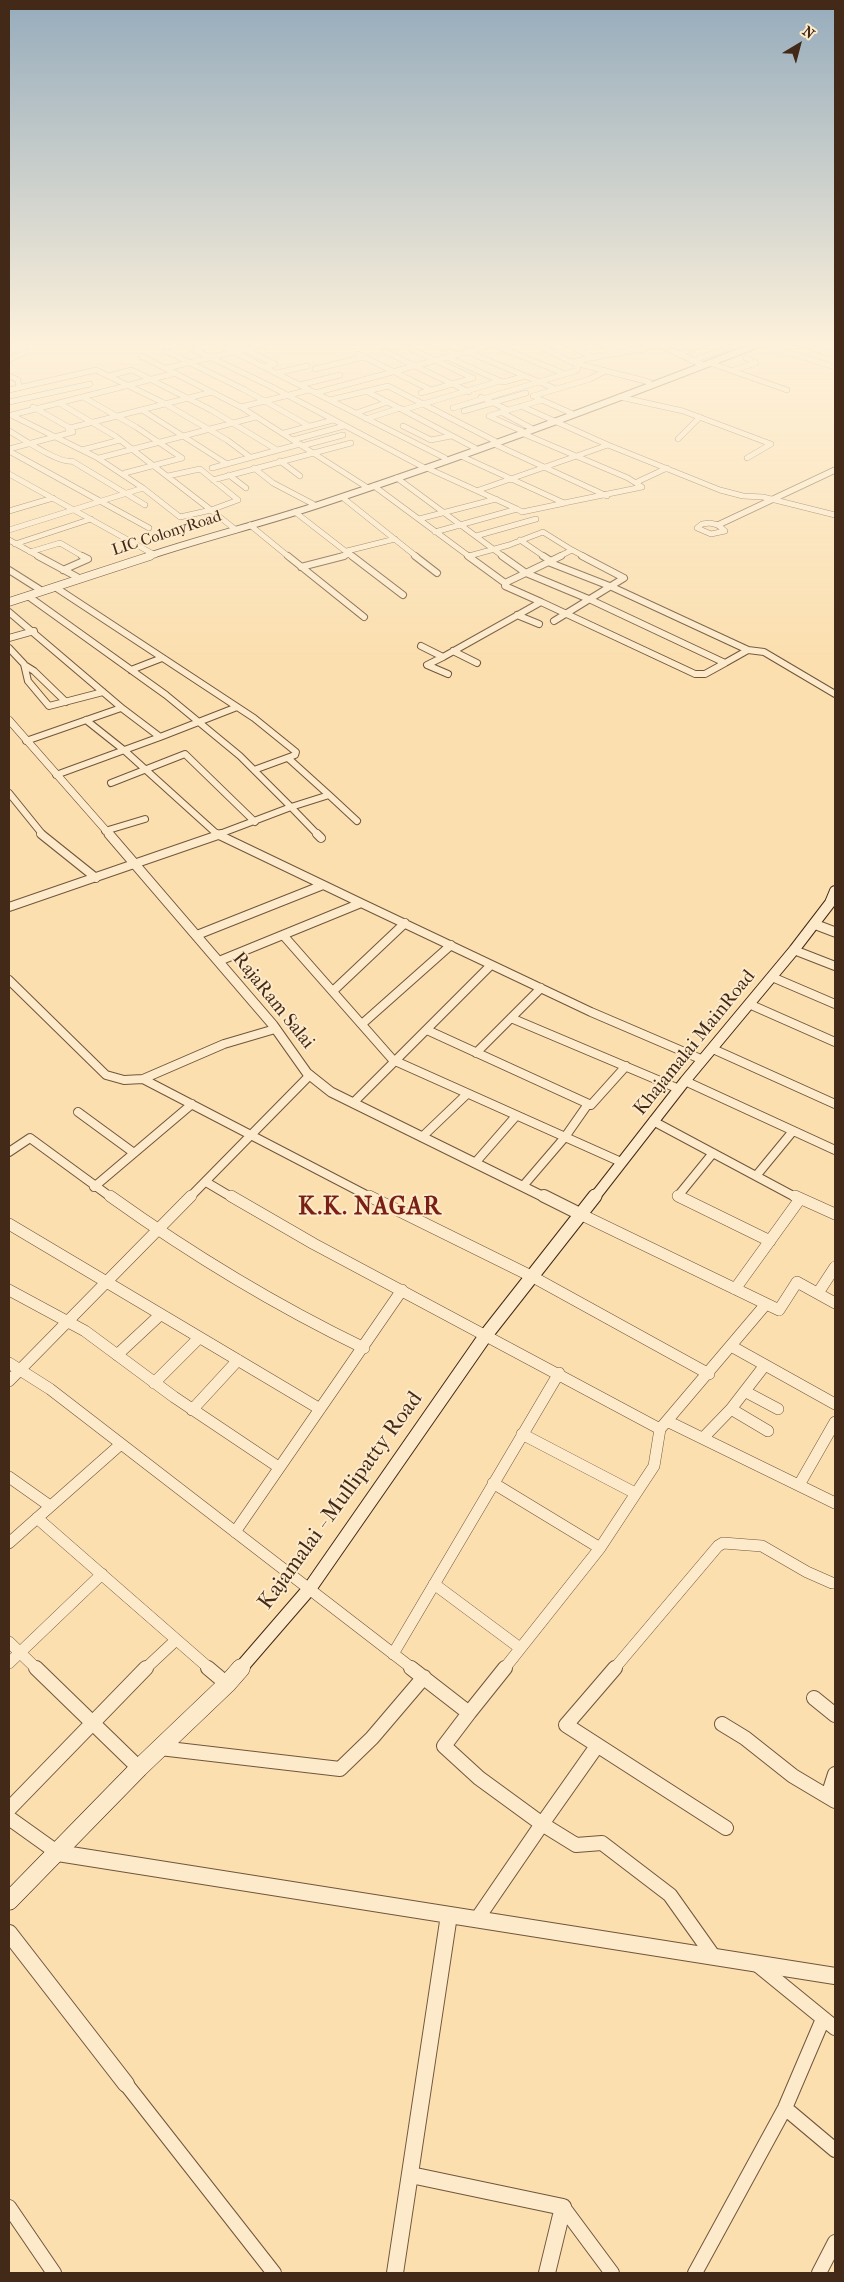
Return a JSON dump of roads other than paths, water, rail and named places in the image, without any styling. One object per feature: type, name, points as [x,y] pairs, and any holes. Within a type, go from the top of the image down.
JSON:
[{"type":"main road","name":"LIC ColonyRoad","points":[[234,529],[397,478],[474,448]]},
{"type":"main road","name":"LIC ColonyRoad","points":[[369,487],[476,448]]},
{"type":"main road","points":[[9,600],[28,596],[190,541],[250,526],[369,487]]},
{"type":"main road","name":"LIC ColonyRoad","points":[[9,600],[153,554]]},
{"type":"main road","name":"Khajamalai MainRoad","points":[[580,1214],[682,1085],[814,924],[833,904],[835,891]]},
{"type":"main road","name":"Kajamalai - Mullipatty Road","points":[[9,1901],[139,1768],[227,1684],[310,1588],[486,1335],[580,1214]]},
{"type":"street","points":[[41,448],[56,458],[67,462],[72,461],[127,492],[144,504]]},
{"type":"street","points":[[79,448],[125,473],[182,518],[236,502],[238,499],[198,469],[168,476]]},
{"type":"street","points":[[82,450],[88,448]]},
{"type":"street","points":[[125,473],[182,458],[169,448]]},
{"type":"street","points":[[203,448],[227,464]]},
{"type":"street","points":[[237,448],[250,457]]},
{"type":"street","points":[[212,468],[284,448]]},
{"type":"street","points":[[307,448],[419,519],[505,583],[505,586],[569,613],[666,662],[695,674],[705,674],[748,650]]},
{"type":"street","points":[[212,480],[331,448]]},
{"type":"street","points":[[388,448],[522,512],[607,496],[642,487],[637,482],[561,448]]},
{"type":"street","points":[[426,448],[445,458]]},
{"type":"street","points":[[507,448],[607,496]]},
{"type":"street","points":[[479,490],[599,448]]},
{"type":"street","points":[[617,448],[720,490],[740,495],[774,499],[835,515]]},
{"type":"street","points":[[747,458],[763,448]]},
{"type":"street","points":[[100,458],[133,449],[234,529]]},
{"type":"street","points":[[9,450],[149,528]]},
{"type":"street","points":[[456,456],[567,503]]},
{"type":"street","points":[[280,461],[300,476]]},
{"type":"street","points":[[254,468],[273,483],[313,504]]},
{"type":"street","points":[[637,482],[667,468]]},
{"type":"street","points":[[718,525],[835,470]]},
{"type":"street","points":[[9,474],[153,554]]},
{"type":"street","points":[[229,475],[246,488]]},
{"type":"street","points":[[397,478],[526,573],[591,600],[725,663]]},
{"type":"street","points":[[9,530],[143,488]]},
{"type":"street","points":[[342,497],[437,573]]},
{"type":"street","points":[[9,511],[53,498]]},
{"type":"street","points":[[419,519],[496,499]]},
{"type":"street","points":[[436,532],[516,509]]},
{"type":"street","points":[[296,511],[403,595]]},
{"type":"street","points":[[15,544],[91,519]]},
{"type":"street","points":[[476,536],[536,519]]},
{"type":"street","points":[[250,526],[364,616]]},
{"type":"street","points":[[469,556],[545,532],[572,550],[624,578],[554,622]]},
{"type":"street","points":[[301,567],[395,539]]},
{"type":"street","points":[[9,540],[77,577]]},
{"type":"street","points":[[520,540],[550,562],[612,587],[748,650],[764,652],[835,694]]},
{"type":"street","points":[[30,552],[60,543],[88,559],[63,570]]},
{"type":"street","points":[[505,583],[572,550]]},
{"type":"street","points":[[9,570],[47,588],[162,658],[237,707],[296,752],[295,755],[254,770]]},
{"type":"street","points":[[28,596],[131,670],[199,722],[254,770],[320,838]]},
{"type":"street","points":[[448,674],[427,665],[541,602]]},
{"type":"street","points":[[9,612],[122,708],[160,737]]},
{"type":"street","points":[[517,615],[539,624]]},
{"type":"street","points":[[9,622],[18,619]]},
{"type":"street","points":[[9,638],[34,632]]},
{"type":"street","points":[[421,646],[443,657]]},
{"type":"street","points":[[9,648],[66,702]]},
{"type":"street","points":[[453,651],[477,662]]},
{"type":"street","points":[[131,670],[162,658]]},
{"type":"street","points":[[26,666],[28,681],[47,705],[52,706],[103,692]]},
{"type":"street","points":[[56,775],[237,707]]},
{"type":"street","points":[[26,741],[122,708]]},
{"type":"street","name":"RajaRam Salai","points":[[9,720],[219,961],[275,1029],[310,1076],[331,1092],[580,1214]]},
{"type":"street","points":[[86,720],[125,750],[218,835],[591,1012],[703,1060]]},
{"type":"street","points":[[111,783],[145,768],[185,754],[255,822]]},
{"type":"street","points":[[288,758],[358,822]]},
{"type":"street","points":[[9,793],[39,832],[96,878]]},
{"type":"street","points":[[9,907],[134,865],[255,822],[291,807],[329,795]]},
{"type":"street","points":[[105,832],[145,819]]},
{"type":"street","points":[[196,935],[323,885]]},
{"type":"street","points":[[219,961],[361,903]]},
{"type":"street","points":[[333,991],[405,923]]},
{"type":"street","points":[[814,924],[835,932]]},
{"type":"street","points":[[283,935],[393,1060],[621,1162]]},
{"type":"street","points":[[362,1024],[451,945]]},
{"type":"street","points":[[794,950],[835,966]]},
{"type":"street","points":[[353,1103],[393,1060],[427,1030],[491,964]]},
{"type":"street","points":[[772,977],[835,1004]]},
{"type":"street","points":[[9,980],[106,1075],[124,1080],[142,1079],[209,1049],[239,1038],[275,1029]]},
{"type":"street","points":[[476,1053],[541,988]]},
{"type":"street","points":[[749,1004],[835,1042]]},
{"type":"street","points":[[511,1018],[626,1066],[682,1085],[835,1150]]},
{"type":"street","points":[[427,1030],[591,1105],[626,1066]]},
{"type":"street","points":[[713,1049],[835,1104]]},
{"type":"street","points":[[9,1381],[310,1076]]},
{"type":"street","points":[[142,1079],[392,1208],[532,1277],[709,1374]]},
{"type":"street","points":[[422,1137],[467,1094]]},
{"type":"street","points":[[94,1187],[192,1104]]},
{"type":"street","points":[[523,1186],[565,1137],[588,1104]]},
{"type":"street","points":[[78,1112],[134,1153]]},
{"type":"street","points":[[475,1163],[516,1116]]},
{"type":"street","points":[[653,1121],[800,1199],[835,1214]]},
{"type":"street","points":[[756,1176],[793,1131]]},
{"type":"street","points":[[9,1152],[30,1138],[94,1187],[158,1231],[283,1307],[364,1348]]},
{"type":"street","points":[[714,1155],[680,1193],[680,1198],[770,1241]]},
{"type":"street","points":[[206,1182],[314,1244],[559,1373],[663,1425],[703,1438],[835,1503]]},
{"type":"street","points":[[735,1289],[800,1199]]},
{"type":"street","points":[[580,1214],[779,1310]]},
{"type":"street","points":[[9,1224],[320,1409]]},
{"type":"street","points":[[818,1293],[835,1267]]},
{"type":"street","points":[[758,1314],[779,1310],[798,1282],[835,1303]]},
{"type":"street","points":[[9,1290],[85,1331],[192,1410],[277,1466]]},
{"type":"street","points":[[235,1532],[277,1466],[364,1348],[402,1290]]},
{"type":"street","points":[[714,1957],[670,1896],[602,1843],[576,1845],[542,1824],[479,1778],[444,1746],[600,1548],[654,1466],[663,1425],[709,1374],[766,1304]]},
{"type":"street","points":[[117,1355],[160,1315]]},
{"type":"street","points":[[154,1382],[199,1338]]},
{"type":"street","points":[[731,1346],[835,1404]]},
{"type":"street","points":[[192,1410],[238,1360]]},
{"type":"street","points":[[9,1363],[50,1389],[310,1588],[469,1713]]},
{"type":"street","points":[[703,1438],[746,1392],[765,1365]]},
{"type":"street","points":[[393,1654],[559,1373]]},
{"type":"street","points":[[746,1392],[778,1409]]},
{"type":"street","points":[[731,1409],[768,1431]]},
{"type":"street","points":[[798,1485],[835,1422]]},
{"type":"street","points":[[522,1434],[635,1493]]},
{"type":"street","points":[[9,1543],[121,1444]]},
{"type":"street","points":[[9,1477],[50,1506]]},
{"type":"street","points":[[493,1482],[600,1548]]},
{"type":"street","points":[[37,1518],[227,1684]]},
{"type":"street","points":[[726,1828],[566,1725],[718,1546],[728,1543],[744,1546],[762,1546],[807,1572],[834,1581]]},
{"type":"street","points":[[9,1663],[102,1574]]},
{"type":"street","points":[[434,1584],[520,1648]]},
{"type":"street","points":[[9,1809],[132,1681],[176,1640]]},
{"type":"street","points":[[9,1642],[139,1768]]},
{"type":"street","points":[[160,1748],[340,1769],[372,1738],[424,1677]]},
{"type":"street","points":[[814,1698],[835,1715]]},
{"type":"street","points":[[722,1724],[745,1738],[793,1776],[832,1799],[835,1774]]},
{"type":"street","points":[[477,1919],[597,1746]]},
{"type":"street","points":[[9,1818],[58,1853],[835,1976]]},
{"type":"street","points":[[395,2273],[449,1915]]},
{"type":"street","points":[[9,1933],[274,2273]]},
{"type":"street","points":[[695,2273],[829,2023],[757,1964]]},
{"type":"street","points":[[785,2108],[835,2150]]},
{"type":"street","points":[[411,2175],[562,2207],[612,2273]]},
{"type":"street","points":[[9,2207],[54,2273]]},
{"type":"street","points":[[547,2273],[562,2207]]},
{"type":"street","points":[[821,2272],[835,2242]]},
{"type":"district","name":"K.K. NAGAR","points":[[370,1208]]}]
